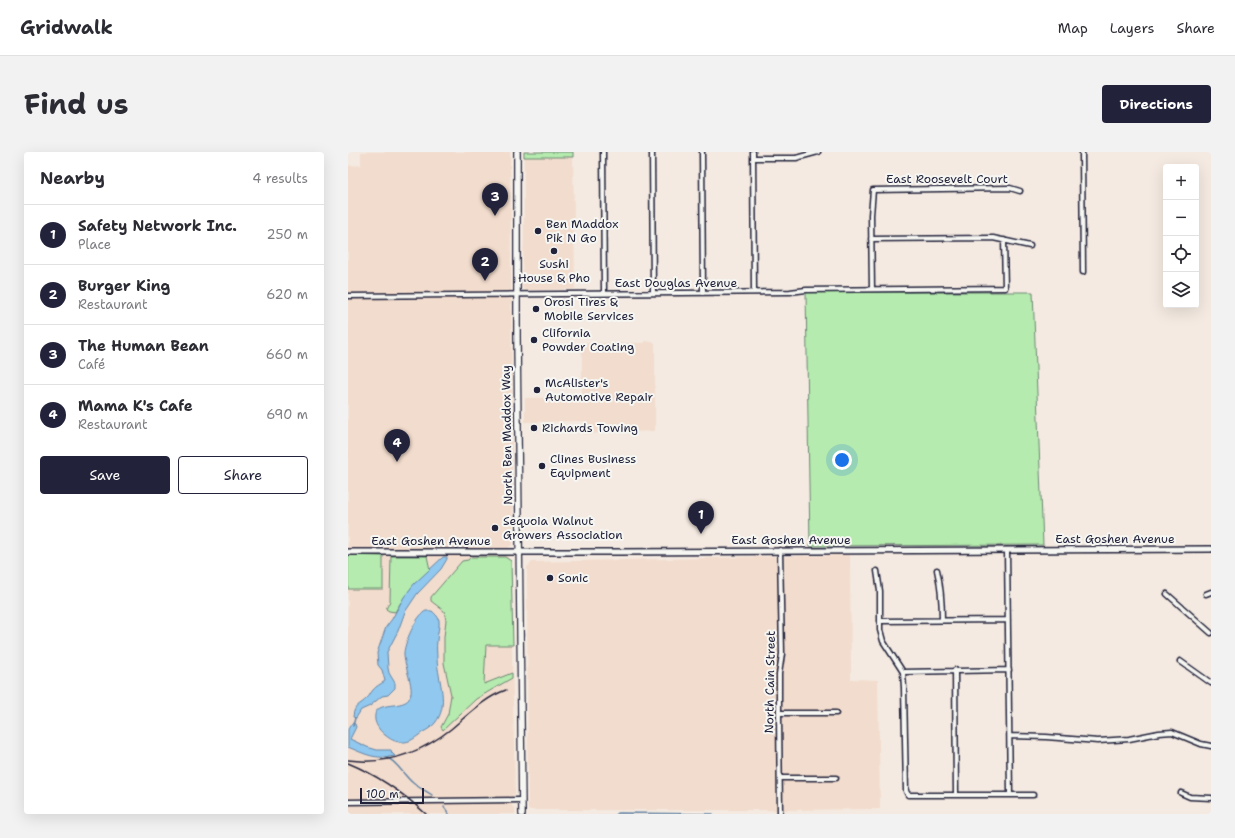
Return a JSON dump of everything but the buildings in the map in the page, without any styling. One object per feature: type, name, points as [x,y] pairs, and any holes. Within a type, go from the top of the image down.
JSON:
[{"type":"main road","name":"North Ben Maddox Way","points":[[517,152],[522,814]]},
{"type":"street","points":[[603,152],[604,293]]},
{"type":"street","points":[[652,152],[653,293]]},
{"type":"street","points":[[702,152],[703,293]]},
{"type":"street","points":[[753,152],[754,292]]},
{"type":"street","points":[[753,158],[796,158],[818,152]]},
{"type":"street","points":[[1082,152],[1084,272]]},
{"type":"street","name":"East Roosevelt Court","points":[[871,239],[873,190],[1010,188],[1020,192]]},
{"type":"street","points":[[872,289],[871,239],[993,238],[1030,246]]},
{"type":"street","name":"East Douglas Avenue","points":[[348,296],[790,292],[806,290],[1005,288],[1004,240]]},
{"type":"street","name":"East Goshen Avenue","points":[[348,552],[1211,549]]},
{"type":"street","name":"North Cain Street","points":[[780,550],[782,654],[779,713],[780,814]]},
{"type":"street","points":[[1007,550],[1010,795]]},
{"type":"street","points":[[937,570],[941,594],[942,620]]},
{"type":"street","points":[[877,571],[880,591],[880,630],[883,640],[903,672],[906,791],[908,795],[1033,795]]},
{"type":"street","points":[[1168,594],[1211,633]]},
{"type":"street","points":[[880,621],[1008,620]]},
{"type":"street","points":[[1180,661],[1211,683]]},
{"type":"street","points":[[955,670],[956,795]]},
{"type":"street","points":[[903,672],[1009,670]]},
{"type":"street","points":[[779,713],[836,713]]},
{"type":"street","points":[[1010,736],[1098,741],[1130,739],[1167,732],[1177,733],[1194,741],[1211,746]]},
{"type":"street","points":[[780,778],[836,778]]},
{"type":"street","points":[[1181,793],[1190,798],[1211,798]]},
{"type":"street","points":[[348,802],[521,800]]},
{"type":"shaded area","points":[[361,152],[510,152],[513,544],[509,547],[508,559],[510,563],[515,794],[513,796],[512,806],[515,809],[515,814],[348,814],[348,166],[361,165]]},
{"type":"shaded area","points":[[524,152],[573,152],[575,289],[525,290],[522,287],[524,237]]},
{"type":"shaded area","points":[[646,341],[655,343],[655,431],[584,434],[584,421],[525,422],[525,398],[582,397],[582,343],[644,343]]},
{"type":"shaded area","points":[[850,555],[851,679],[878,680],[880,809],[528,809],[527,567],[532,562]]},
{"type":"green space","points":[[524,152],[573,152],[573,157],[524,157]]},
{"type":"green space","points":[[806,292],[1033,292],[1043,545],[810,546]]},
{"type":"green space","points":[[348,555],[383,556],[383,589],[348,589]]},
{"type":"green space","points":[[391,556],[427,556],[430,570],[411,589],[395,612],[386,609],[390,601]]},
{"type":"green space","points":[[471,557],[505,557],[511,561],[513,645],[486,645],[484,684],[512,673],[512,678],[476,699],[443,730],[441,727],[448,714],[451,695],[444,663],[444,637],[446,620],[444,611],[431,601],[431,597],[462,561],[468,560]]},
{"type":"water","points":[[443,557],[447,557],[447,559],[441,569],[417,594],[405,612],[398,631],[387,652],[389,673],[395,683],[395,688],[388,695],[382,696],[370,706],[361,710],[356,718],[353,717],[356,707],[368,697],[376,687],[385,681],[382,670],[378,665],[377,653],[386,627],[404,597],[414,584]]},
{"type":"water","points":[[432,611],[439,620],[437,650],[442,692],[442,708],[435,723],[429,728],[410,741],[397,741],[387,736],[379,729],[376,724],[375,714],[378,709],[382,707],[400,704],[409,699],[411,688],[404,659],[404,650],[408,637],[415,624],[422,613]]},
{"type":"water","points":[[352,723],[355,724],[356,727],[350,739],[377,750],[391,750],[395,756],[376,757],[348,747],[348,729]]},
{"type":"waterway","points":[[353,726],[355,718]]},
{"type":"waterway","points":[[386,757],[394,762],[409,780],[432,795]]},
{"type":"waterway","points":[[444,807],[449,814]]},
{"type":"waterway","points":[[616,814],[713,814]]},
{"type":"railway","points":[[348,760],[376,761],[389,759],[415,751],[440,737],[491,697],[506,690]]},
{"type":"railway","points":[[348,763],[389,785],[426,814]]},
{"type":"place","name":"The Human Bean","points":[[495,216]]},
{"type":"place","name":"Ben Maddox Pik N Go","points":[[538,231]]},
{"type":"place","name":"Sushi House & Pho","points":[[554,251]]},
{"type":"place","name":"Burger King","points":[[485,281]]},
{"type":"place","name":"Orosi Tires & Mobile Services","points":[[536,309]]},
{"type":"place","name":"Clifornia Powder Coating","points":[[534,340]]},
{"type":"place","name":"McAlister's Automotive Repair","points":[[537,390]]},
{"type":"place","name":"Richards Towing","points":[[534,428]]},
{"type":"place","name":"Mama K's Cafe","points":[[397,462]]},
{"type":"place","name":"Clines Business Equipment","points":[[542,466]]},
{"type":"place","name":"Sequoia Walnut Growers Association","points":[[495,528]]},
{"type":"place","name":"Safety Network Inc.","points":[[701,534]]},
{"type":"place","name":"Sonic","points":[[550,578]]}]
